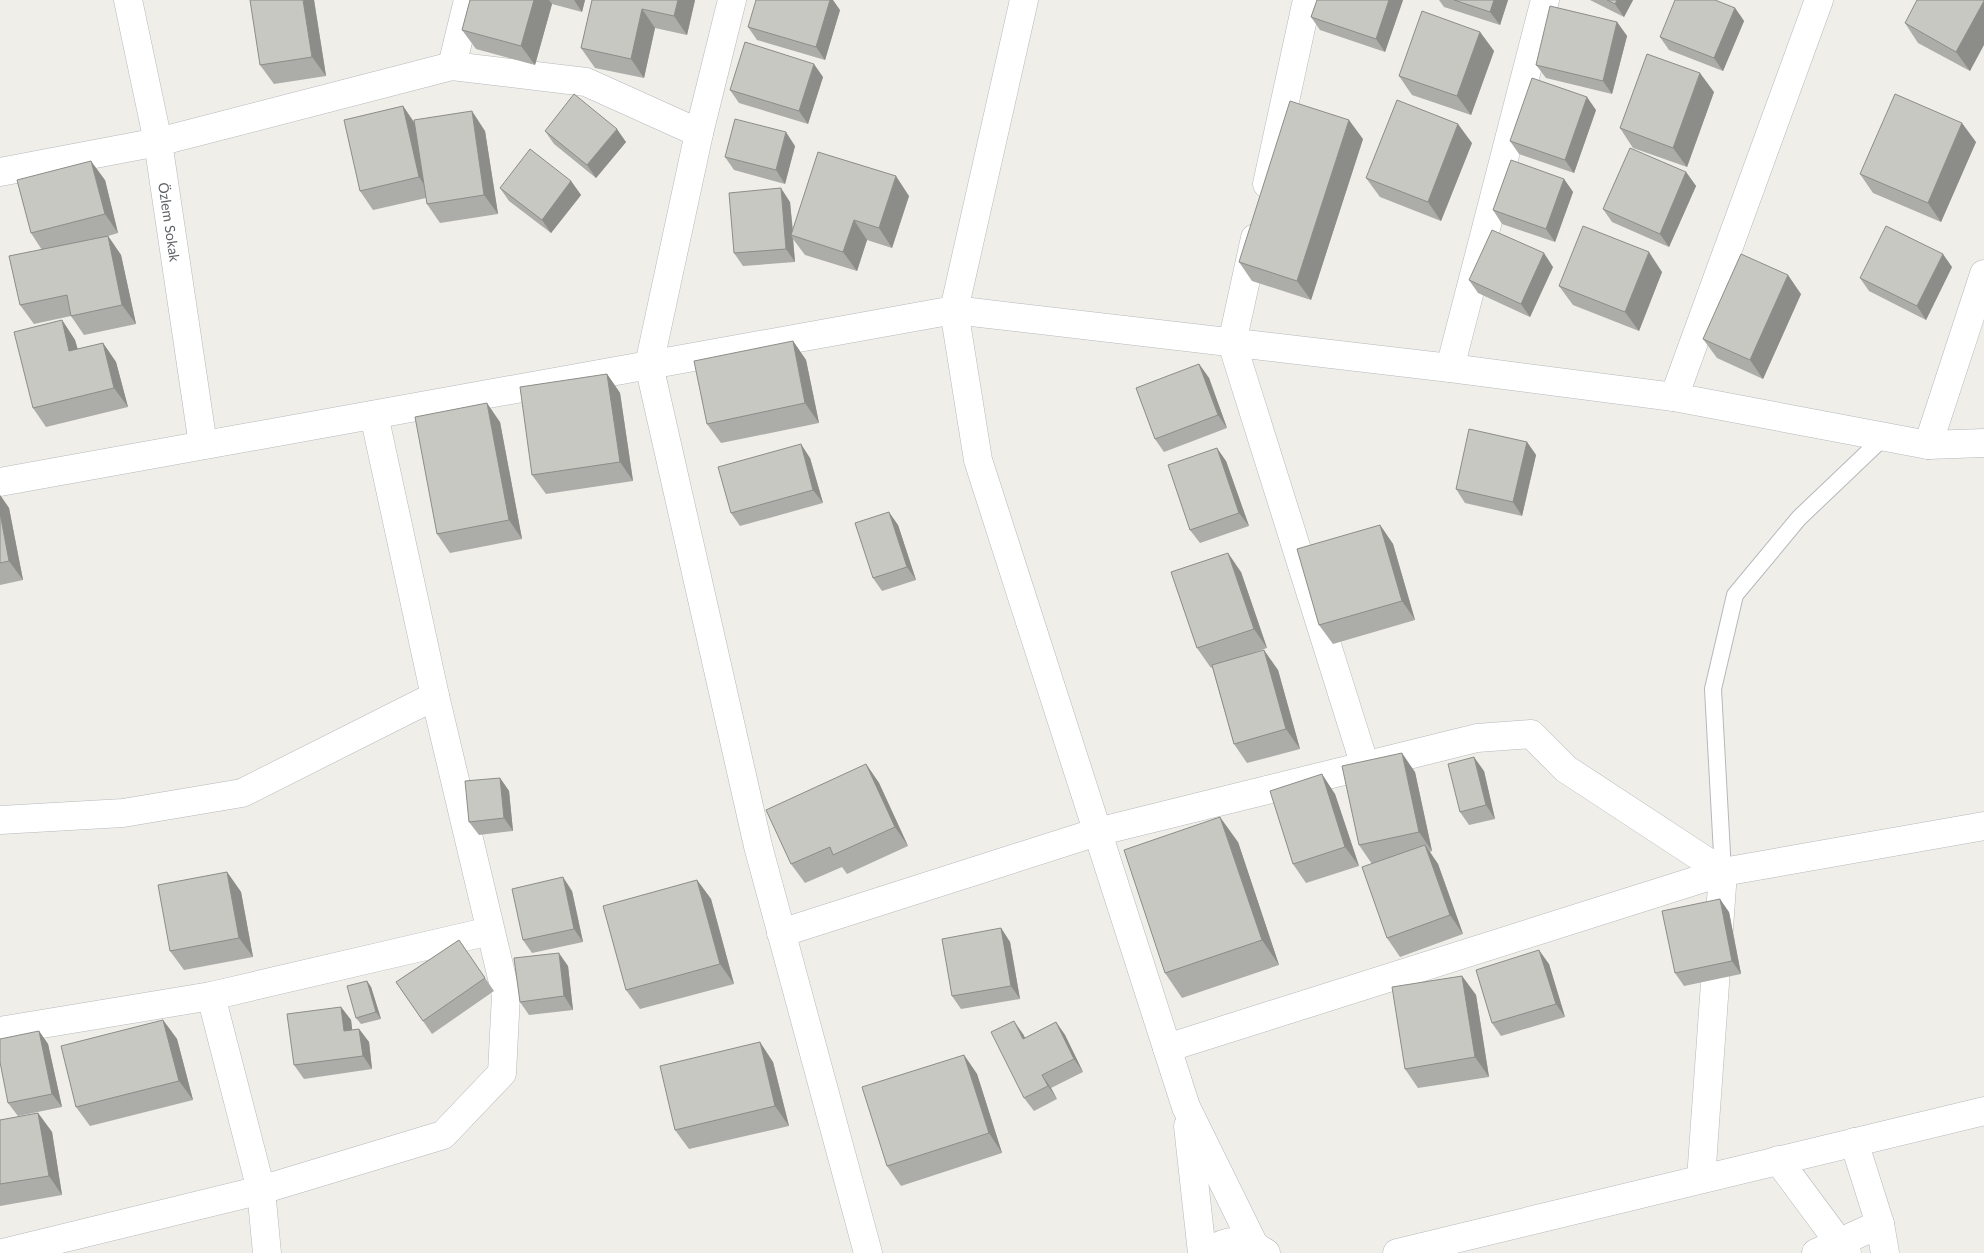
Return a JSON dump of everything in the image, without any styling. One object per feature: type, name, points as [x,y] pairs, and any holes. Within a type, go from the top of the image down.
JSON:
[{"type":"street","name":"Özlem Sokak","points":[[128,0],[158,142],[203,446]]},
{"type":"street","points":[[452,66],[468,0]]},
{"type":"street","points":[[732,0],[699,133],[649,365],[758,846],[868,1253]]},
{"type":"street","points":[[1024,0],[954,310],[978,460],[1186,1107],[1260,1249]]},
{"type":"street","points":[[1308,0],[1232,342],[1365,766]]},
{"type":"street","points":[[1450,368],[1545,0]]},
{"type":"street","points":[[1674,397],[1819,0]]},
{"type":"street","points":[[0,172],[158,142],[452,66],[586,82],[699,133]]},
{"type":"street","points":[[1928,445],[1984,274]]},
{"type":"street","points":[[0,482],[954,310],[1450,368],[1674,397],[1928,445],[1984,443]]},
{"type":"street","points":[[2,1253],[261,1190],[443,1135],[502,1073],[506,995],[434,696],[374,415]]},
{"type":"street","points":[[0,820],[123,814],[242,793],[434,696]]},
{"type":"street","points":[[781,933],[1098,832],[1477,738],[1531,734],[1566,769],[1723,872]]},
{"type":"street","points":[[1167,1048],[1723,872],[1984,826]]},
{"type":"street","points":[[1701,1179],[1723,872]]},
{"type":"street","points":[[0,1031],[211,996],[490,930]]},
{"type":"street","points":[[211,996],[261,1190],[267,1253]]},
{"type":"street","points":[[1186,1107],[1202,1253]]},
{"type":"street","points":[[1397,1253],[1984,1111]]},
{"type":"street","points":[[1854,1142],[1880,1224],[1885,1253]]},
{"type":"street","points":[[1778,1160],[1833,1249],[1880,1224]]},
{"type":"street","points":[[1206,1253],[1218,1245],[1236,1241],[1260,1249]]},
{"type":"lane","points":[[1723,872],[1714,689],[1735,595],[1799,518],[1884,437]]},
{"type":"building","points":[[250,0],[303,0],[312,57],[260,65]]},
{"type":"building","points":[[470,0],[534,0],[521,46],[462,30]]},
{"type":"building","points":[[592,0],[678,0],[674,16],[642,9],[631,59],[581,48]]},
{"type":"building","points":[[756,0],[830,0],[816,47],[748,27]]},
{"type":"building","points":[[1317,0],[1389,0],[1376,39],[1311,17]]},
{"type":"building","points":[[1454,0],[1494,0],[1490,12]]},
{"type":"building","points":[[1607,0],[1617,0],[1615,4]]},
{"type":"building","points":[[1675,0],[1715,0],[1735,8],[1714,58],[1660,37]]},
{"type":"building","points":[[1917,0],[1984,1],[1956,52],[1905,23]]},
{"type":"building","points":[[1550,6],[1617,22],[1603,81],[1536,65]]},
{"type":"building","points":[[1422,11],[1480,32],[1457,96],[1399,76]]},
{"type":"building","points":[[745,42],[814,64],[799,111],[730,90]]},
{"type":"building","points":[[1647,54],[1700,73],[1673,148],[1620,128]]},
{"type":"building","points":[[1532,78],[1587,97],[1565,160],[1510,141]]},
{"type":"building","points":[[574,94],[617,129],[587,165],[545,131]]},
{"type":"building","points":[[1895,94],[1962,123],[1928,203],[1860,174]]},
{"type":"building","points":[[1397,100],[1458,124],[1428,202],[1366,178]]},
{"type":"building","points":[[1290,101],[1349,120],[1297,281],[1239,262]]},
{"type":"building","points":[[403,106],[419,177],[360,191],[344,120]]},
{"type":"building","points":[[472,111],[484,195],[427,204],[414,120]]},
{"type":"building","points":[[735,119],[786,132],[776,170],[725,157]]},
{"type":"building","points":[[1630,148],[1686,172],[1660,234],[1603,209]]},
{"type":"building","points":[[530,149],[571,181],[542,220],[500,188]]},
{"type":"building","points":[[818,152],[896,176],[879,228],[854,220],[843,252],[791,235]]},
{"type":"building","points":[[1511,160],[1564,179],[1546,229],[1493,210]]},
{"type":"building","points":[[91,161],[105,214],[31,233],[17,180]]},
{"type":"building","points":[[781,188],[786,249],[734,253],[729,193]]},
{"type":"building","points":[[1583,226],[1649,252],[1625,312],[1559,286]]},
{"type":"building","points":[[1886,226],[1943,254],[1917,306],[1860,278]]},
{"type":"building","points":[[1492,230],[1544,253],[1521,304],[1469,280]]},
{"type":"building","points":[[108,236],[122,305],[71,316],[67,295],[20,305],[9,256]]},
{"type":"building","points":[[1741,254],[1788,275],[1750,360],[1703,339]]},
{"type":"building","points":[[62,320],[69,351],[103,343],[114,388],[33,408],[14,332]]},
{"type":"building","points":[[793,341],[805,403],[707,424],[694,361]]},
{"type":"building","points":[[1199,364],[1218,415],[1155,439],[1136,388]]},
{"type":"building","points":[[607,374],[620,462],[532,475],[520,387]]},
{"type":"building","points":[[487,403],[509,520],[437,534],[415,417]]},
{"type":"building","points":[[1469,429],[1527,442],[1513,502],[1456,489]]},
{"type":"building","points":[[801,444],[813,490],[731,513],[718,467]]},
{"type":"building","points":[[1217,448],[1239,513],[1190,530],[1168,465]]},
{"type":"building","points":[[889,512],[907,567],[873,578],[855,523]]},
{"type":"building","points":[[0,513],[9,561],[0,563]]},
{"type":"building","points":[[1380,525],[1402,601],[1319,625],[1297,549]]},
{"type":"building","points":[[1228,553],[1254,629],[1197,648],[1171,572]]},
{"type":"building","points":[[1264,650],[1286,729],[1234,744],[1212,665]]},
{"type":"building","points":[[1402,753],[1419,832],[1359,845],[1342,766]]},
{"type":"building","points":[[1474,757],[1486,805],[1460,812],[1448,764]]},
{"type":"building","points":[[866,764],[895,827],[833,855],[830,847],[791,864],[766,810]]},
{"type":"building","points":[[1322,774],[1345,847],[1293,864],[1270,791]]},
{"type":"building","points":[[500,778],[504,818],[469,822],[465,781]]},
{"type":"building","points":[[1220,817],[1262,940],[1165,973],[1124,850]]},
{"type":"building","points":[[1425,845],[1450,915],[1387,938],[1362,867]]},
{"type":"building","points":[[227,872],[239,938],[170,951],[158,885]]},
{"type":"building","points":[[563,877],[574,929],[523,940],[512,889]]},
{"type":"building","points":[[697,880],[720,964],[626,990],[603,906]]},
{"type":"building","points":[[1720,899],[1732,961],[1675,973],[1662,911]]},
{"type":"building","points":[[1001,928],[1011,986],[952,996],[942,939]]},
{"type":"building","points":[[459,940],[485,978],[423,1021],[396,982]]},
{"type":"building","points":[[1539,950],[1556,1004],[1492,1023],[1476,970]]},
{"type":"building","points":[[559,953],[564,996],[520,1002],[514,958]]},
{"type":"building","points":[[1462,976],[1475,1057],[1405,1069],[1392,987]]},
{"type":"building","points":[[367,981],[376,1012],[356,1018],[347,986]]},
{"type":"building","points":[[341,1007],[344,1031],[359,1029],[363,1056],[294,1065],[287,1014]]},
{"type":"building","points":[[163,1020],[179,1081],[76,1107],[61,1046]]},
{"type":"building","points":[[1014,1021],[1023,1039],[1056,1022],[1074,1059],[1042,1075],[1048,1086],[1024,1098],[991,1032]]},
{"type":"building","points":[[39,1031],[52,1094],[8,1103],[0,1062],[0,1039]]},
{"type":"building","points":[[760,1042],[775,1106],[675,1130],[660,1066]]},
{"type":"building","points":[[964,1055],[989,1133],[887,1166],[862,1087]]},
{"type":"building","points":[[38,1113],[49,1176],[0,1184],[0,1120]]}]
